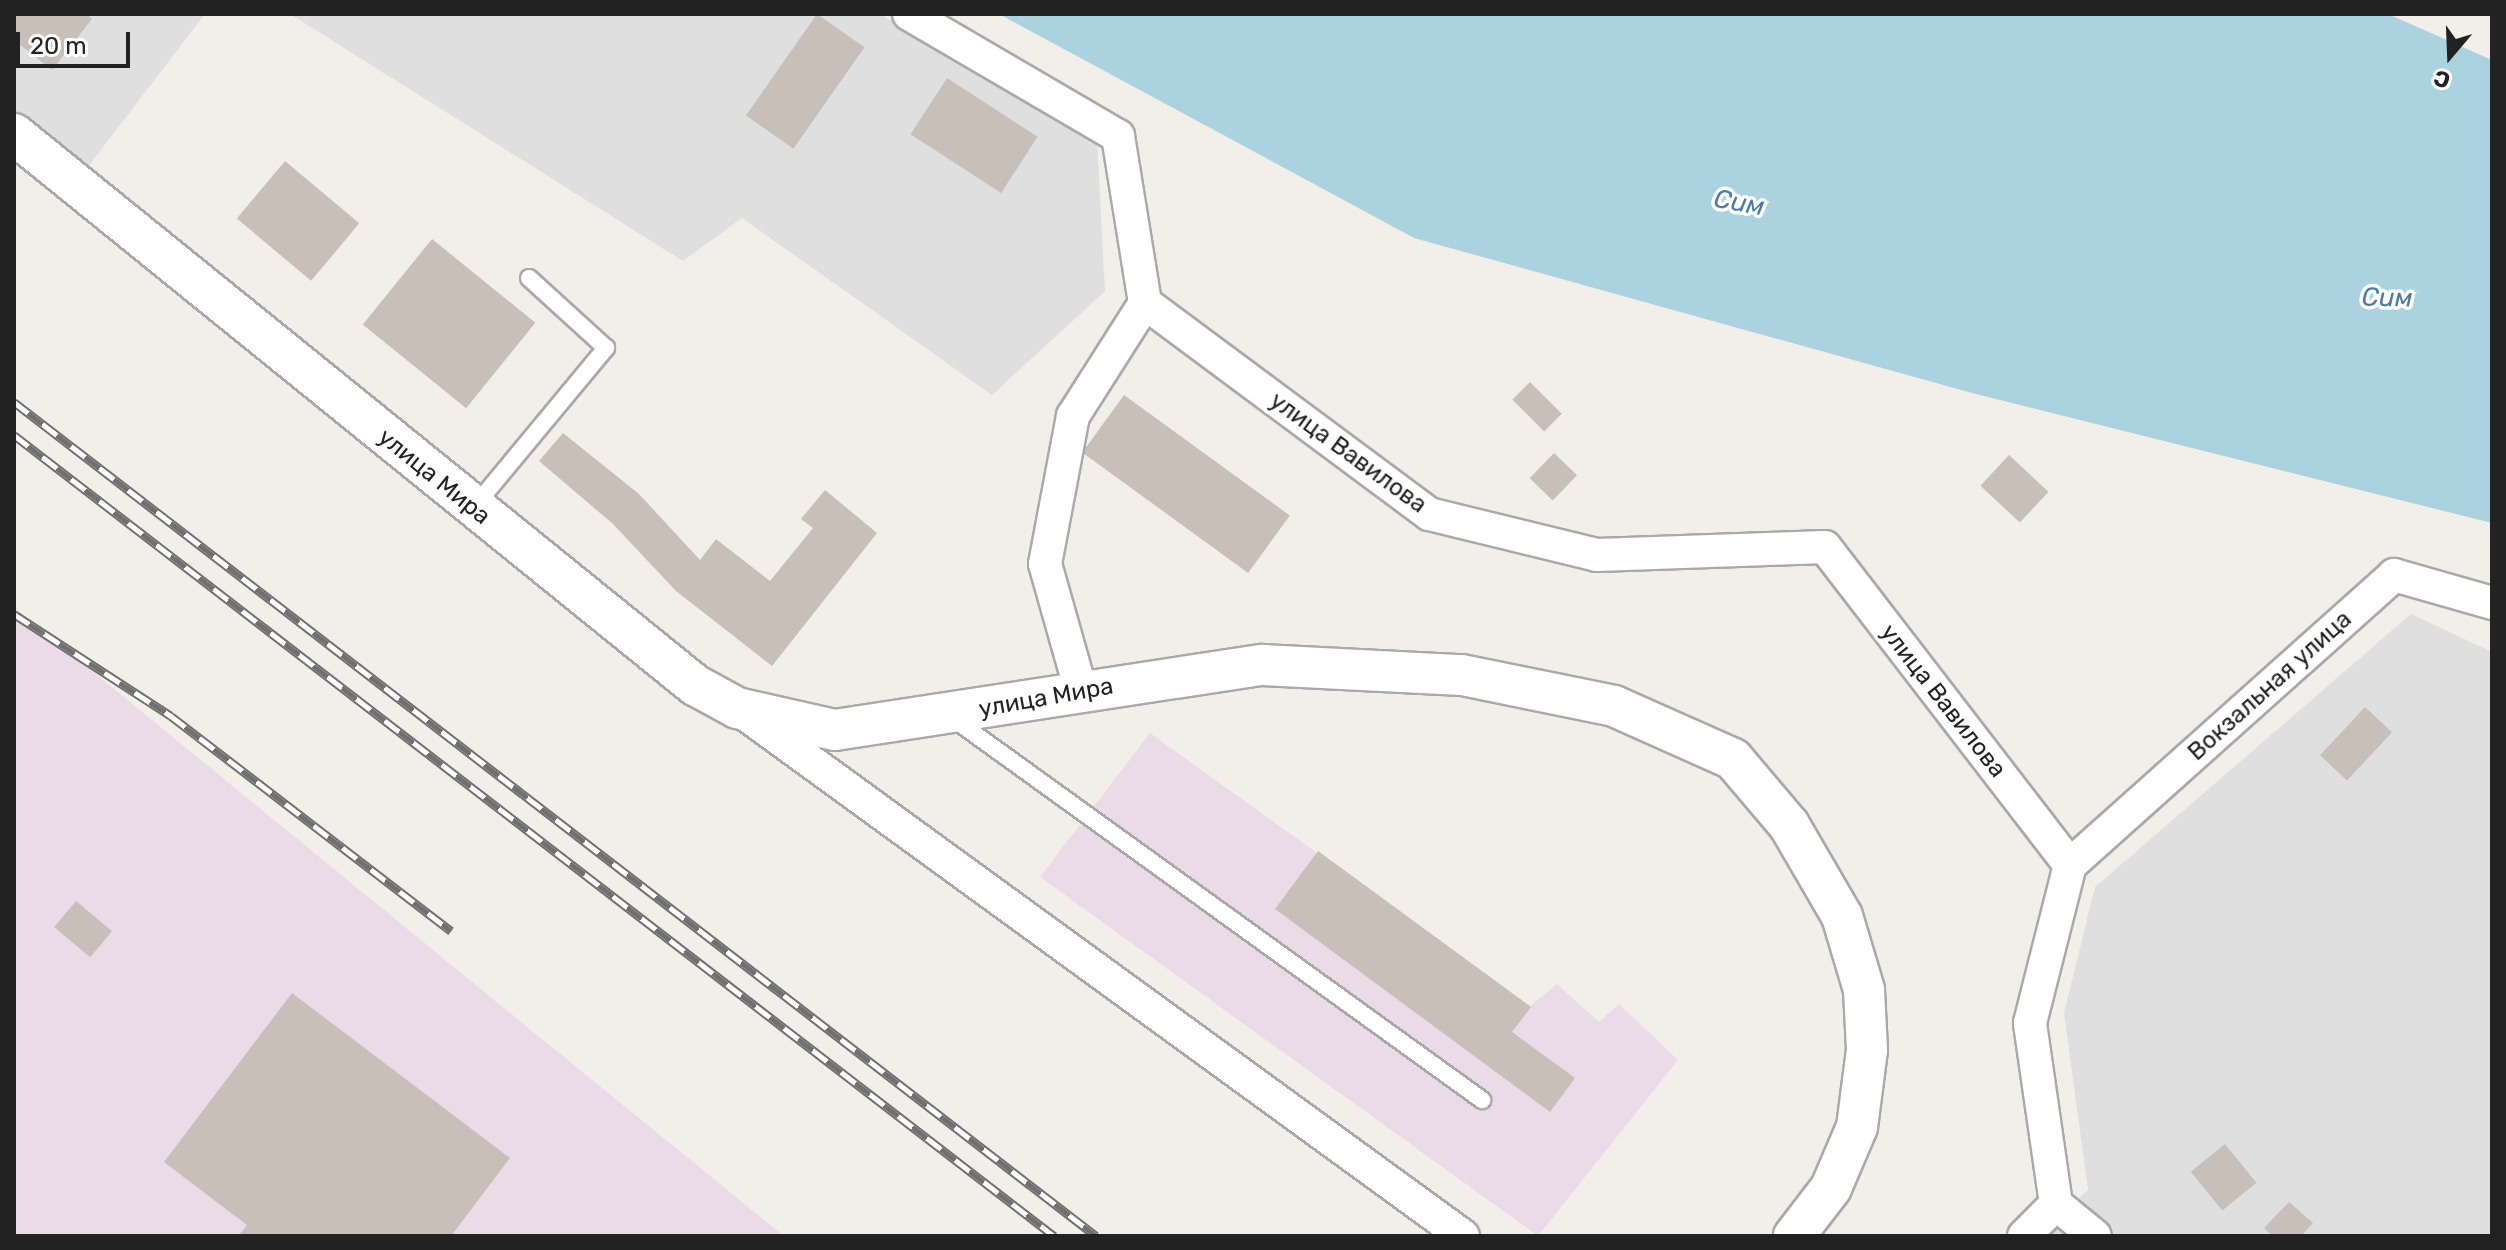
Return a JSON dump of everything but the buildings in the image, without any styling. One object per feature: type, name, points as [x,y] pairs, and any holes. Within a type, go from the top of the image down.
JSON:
[{"type":"street","points":[[909,14],[1118,136],[1145,303],[1073,416],[1045,564],[1081,691]]},
{"type":"street","name":"улица Мира","points":[[14,134],[473,509],[695,685],[737,708],[835,730],[1262,665],[1462,675],[1614,706],[1733,759],[1789,825],[1842,916],[1864,990],[1867,1050],[1857,1127],[1831,1188],[1794,1236]]},
{"type":"street","name":"улица Вавилова","points":[[1145,303],[1429,514],[1597,555],[1825,547],[2070,865]]},
{"type":"street","name":"Вокзальная улица","points":[[2070,865],[2394,575],[2492,603]]},
{"type":"street","points":[[737,708],[1463,1236]]},
{"type":"street","points":[[2070,865],[2030,1023],[2056,1204],[2095,1236]]},
{"type":"street","points":[[2024,1236],[2056,1204]]},
{"type":"lane","points":[[473,509],[606,348],[529,278]]},
{"type":"lane","points":[[948,715],[1482,1100]]},
{"type":"shaded area","points":[[14,14],[205,14],[87,168],[14,110]]},
{"type":"shaded area","points":[[290,14],[880,14],[1097,141],[1105,291],[992,395],[742,218],[683,261]]},
{"type":"shaded area","points":[[14,607],[494,1000],[784,1236],[14,1236]]},
{"type":"shaded area","points":[[2411,614],[2492,652],[2492,1236],[2038,1236],[2088,1190],[2064,1013],[2095,887]]},
{"type":"shaded area","points":[[1150,733],[1530,1006],[1557,984],[1599,1022],[1619,1004],[1678,1060],[1538,1236],[1040,877]]},
{"type":"water","name":"Сим","points":[[999,14],[2388,14],[2492,60],[2492,523],[1972,393],[1414,238]]},
{"type":"railway","points":[[14,402],[1096,1236]]},
{"type":"railway","points":[[14,435],[1054,1236]]},
{"type":"railway","points":[[14,614],[171,716],[451,931]]}]
